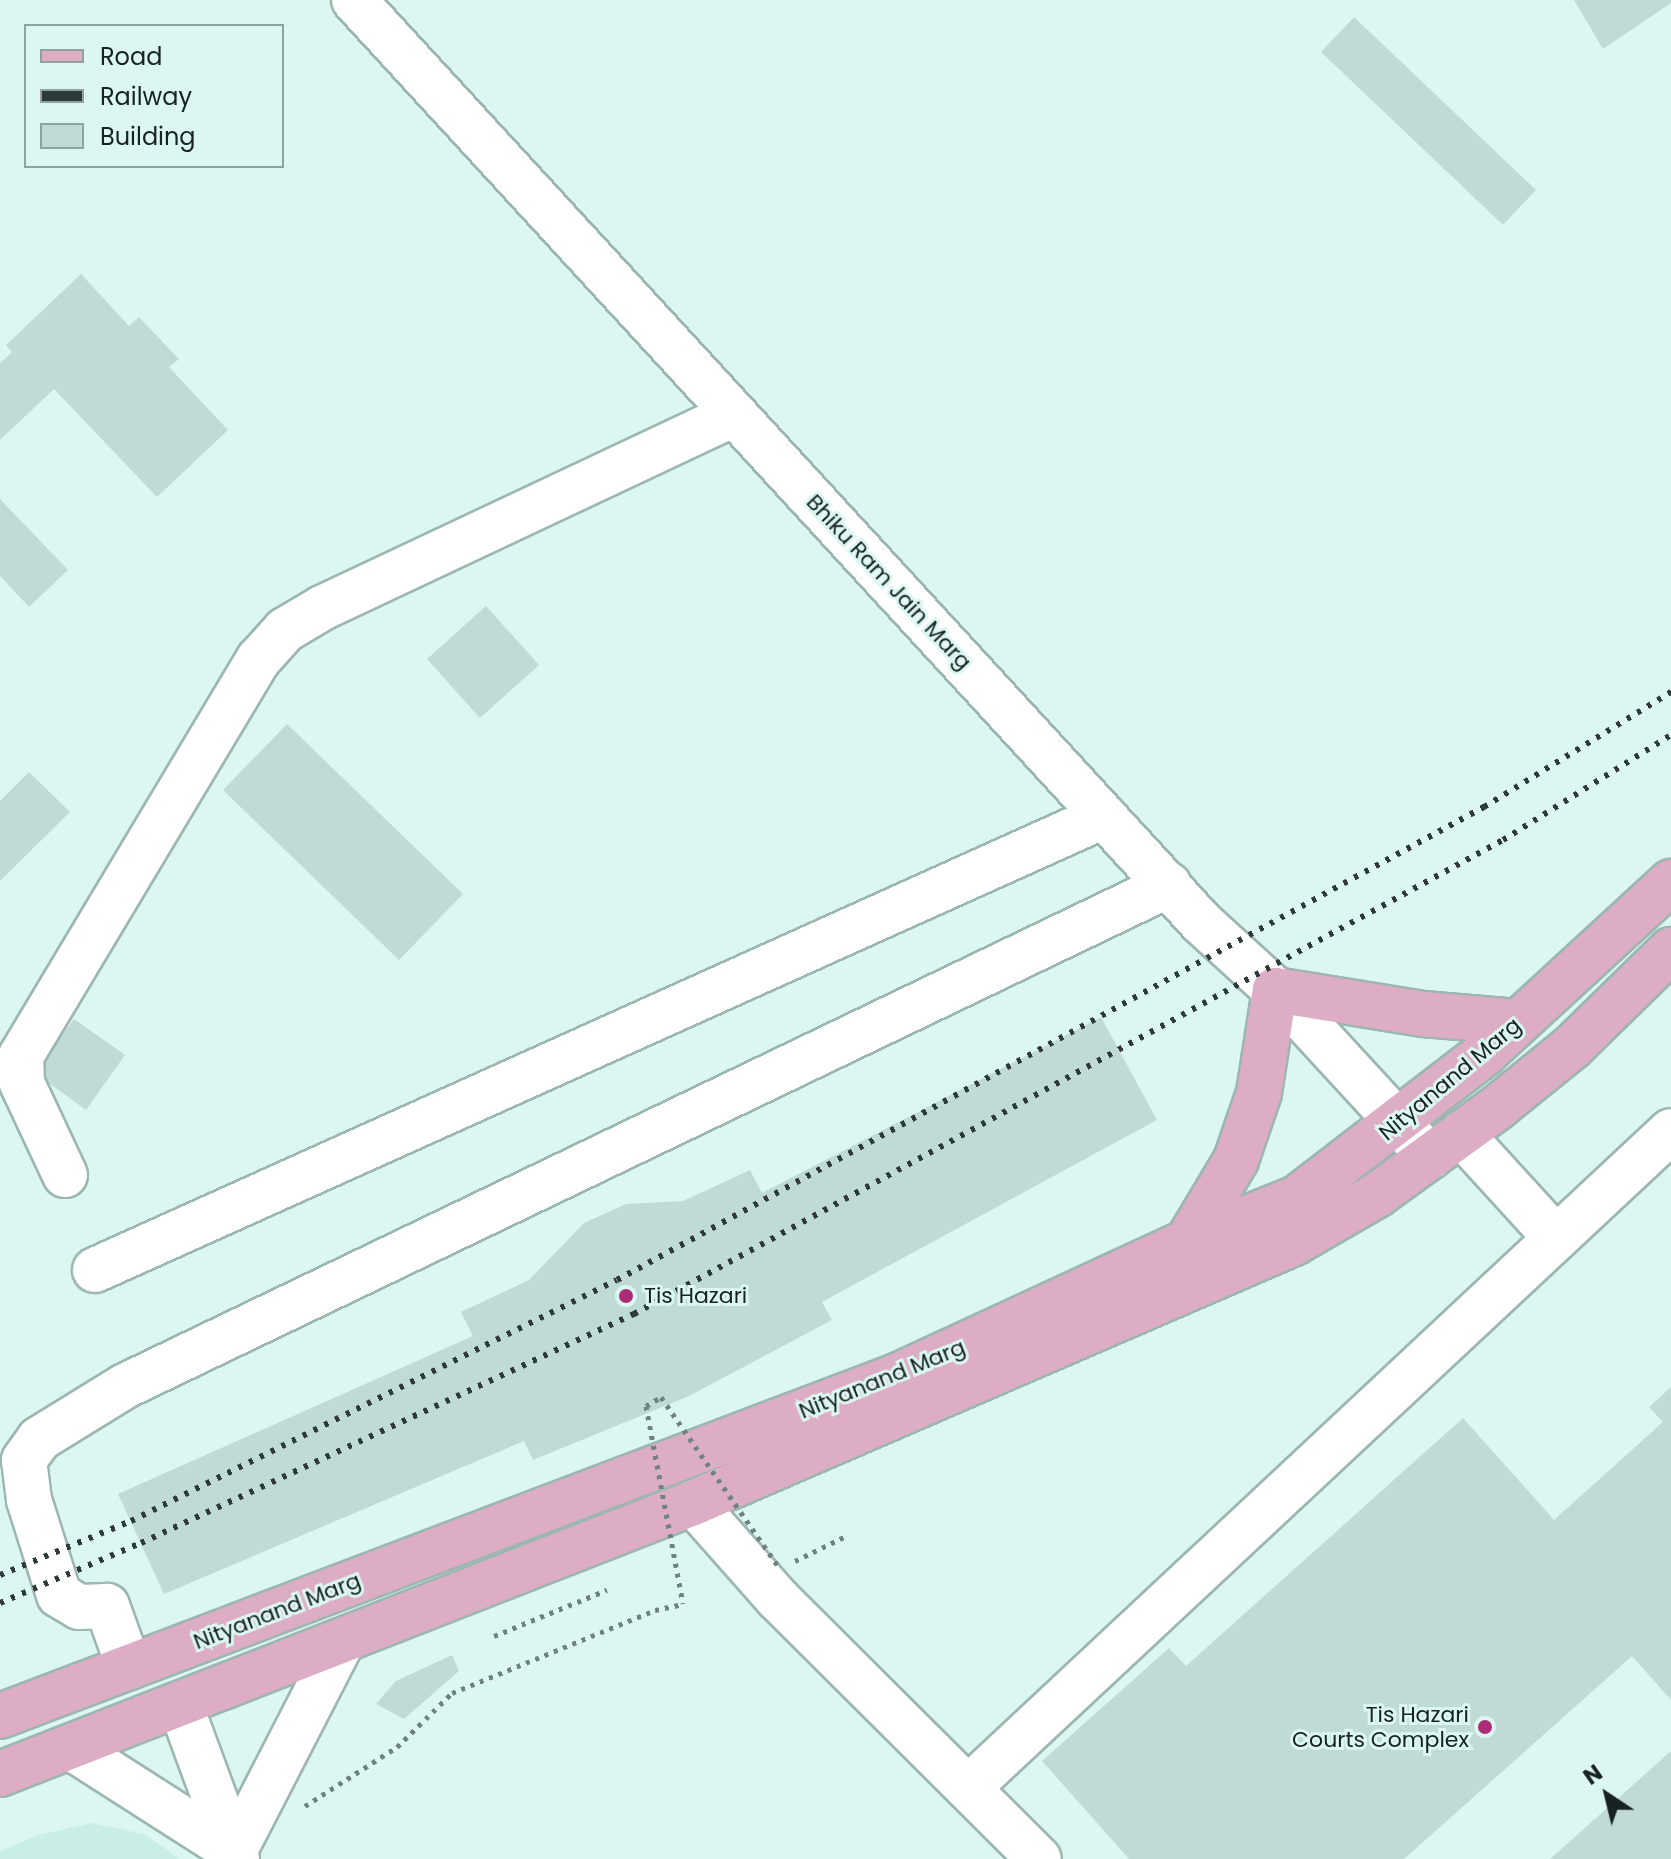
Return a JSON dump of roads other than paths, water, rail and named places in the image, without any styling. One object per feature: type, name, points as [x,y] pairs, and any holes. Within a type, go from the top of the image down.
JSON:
[{"type":"main road","name":"Nityanand Marg","points":[[0,1716],[899,1375],[1187,1242],[1297,1198],[1399,1123],[1518,1022],[1671,882]]},
{"type":"main road","name":"Nityanand Marg","points":[[0,1774],[181,1707],[693,1503],[1294,1243],[1377,1195],[1446,1145],[1572,1047],[1671,950]]},
{"type":"main road","points":[[1187,1242],[1236,1160],[1259,1093],[1275,990],[1423,1014],[1518,1022]]},
{"type":"street","name":"Bhiku Ram Jain Marg","points":[[354,0],[1104,816],[1275,990],[1399,1123],[1446,1145],[1556,1238]]},
{"type":"street","points":[[65,1175],[22,1083],[21,1056],[259,659],[285,630],[322,608],[734,414]]},
{"type":"street","points":[[95,1270],[1104,816]]},
{"type":"street","points":[[129,1667],[107,1606],[79,1607],[59,1595],[29,1500],[24,1460],[39,1439],[125,1386],[1169,885]]},
{"type":"street","points":[[968,1788],[1671,1131]]},
{"type":"street","points":[[693,1503],[778,1599],[1039,1859]]},
{"type":"street","points":[[236,1856],[343,1640]]},
{"type":"street","points":[[181,1707],[236,1856]]},
{"type":"street","points":[[70,1747],[236,1856]]},
{"type":"railway","points":[[0,1575],[131,1521],[617,1280],[1484,807],[1671,692]]},
{"type":"railway","points":[[0,1603],[141,1543],[634,1314],[1503,840],[1671,735]]},
{"type":"place","name":"Tis Hazari","points":[[626,1296]]},
{"type":"place","name":"Tis Hazari Courts Complex","points":[[1485,1727]]}]
